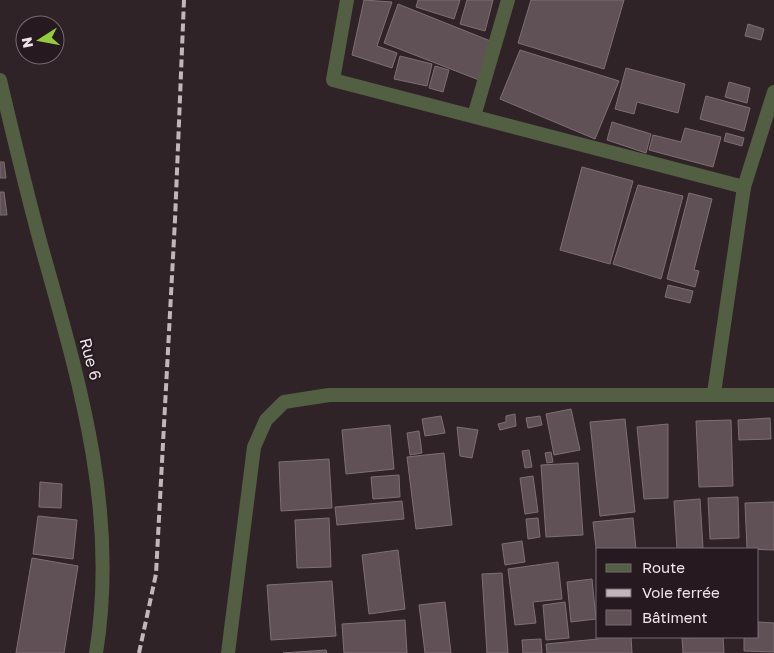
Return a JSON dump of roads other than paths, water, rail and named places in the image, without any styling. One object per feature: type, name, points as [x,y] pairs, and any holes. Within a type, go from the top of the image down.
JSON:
[{"type":"street","points":[[347,0],[333,80],[744,187]]},
{"type":"street","points":[[474,116],[508,0]]},
{"type":"street","name":"Rue 6","points":[[0,80],[28,196],[79,381],[94,460],[103,526],[102,614],[96,653]]},
{"type":"street","points":[[714,393],[744,187],[774,92]]},
{"type":"street","points":[[228,653],[254,447],[266,420],[284,402],[329,395],[714,393],[774,395]]},
{"type":"railway","points":[[139,653],[156,574],[175,220],[184,0]]}]
